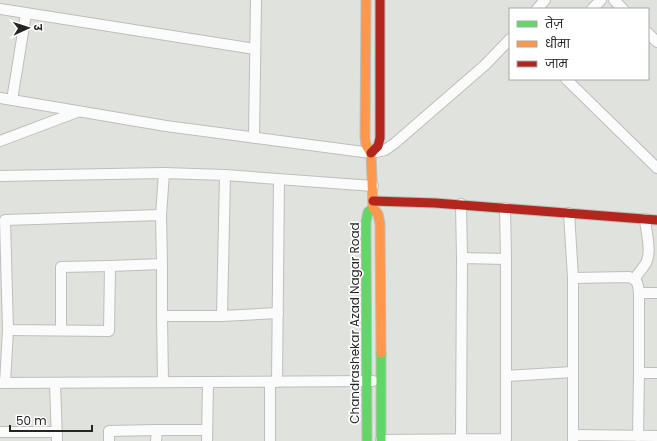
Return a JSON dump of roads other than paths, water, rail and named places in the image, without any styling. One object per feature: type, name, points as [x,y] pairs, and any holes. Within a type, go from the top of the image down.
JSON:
[{"type":"street","points":[[254,138],[256,0]]},
{"type":"street","name":"Chandrashekar Azad Nagar Road","points":[[366,0],[365,138],[366,145],[371,153],[373,204],[378,214],[380,224],[381,441]]},
{"type":"street","points":[[371,153],[378,146],[380,138],[380,0]]},
{"type":"street","points":[[538,8],[545,0]]},
{"type":"street","points":[[593,8],[601,0]]},
{"type":"street","points":[[614,0],[623,8]]},
{"type":"street","points":[[0,9],[255,50]]},
{"type":"street","points":[[12,100],[26,14]]},
{"type":"street","points":[[0,98],[166,126],[371,153],[385,150],[395,143],[485,65],[509,40]]},
{"type":"street","points":[[567,80],[657,168]]},
{"type":"street","points":[[0,141],[78,111]]},
{"type":"street","points":[[0,176],[164,173],[373,186]]},
{"type":"street","points":[[162,382],[161,214],[164,173]]},
{"type":"street","points":[[222,316],[225,176]]},
{"type":"street","points":[[270,441],[278,313],[279,180]]},
{"type":"street","points":[[373,204],[461,204],[657,220]]},
{"type":"street","name":"Chandrashekar Azad Nagar Road","points":[[367,441],[366,222],[368,212],[373,204]]},
{"type":"street","points":[[461,204],[461,440]]},
{"type":"street","points":[[381,441],[508,440],[505,208]]},
{"type":"street","points":[[569,213],[573,278],[573,438],[657,436]]},
{"type":"street","points":[[161,214],[3,220],[4,317],[8,330],[3,383],[381,381]]},
{"type":"street","points":[[634,279],[647,259],[648,251],[645,219]]},
{"type":"street","points":[[462,258],[506,259]]},
{"type":"street","points":[[61,330],[61,267],[162,264]]},
{"type":"street","points":[[8,330],[109,331],[110,266]]},
{"type":"street","points":[[573,278],[629,277],[638,282],[640,373],[638,436]]},
{"type":"street","points":[[639,292],[657,293]]},
{"type":"street","points":[[162,316],[222,316],[278,313]]},
{"type":"street","points":[[506,376],[573,372]]},
{"type":"street","points":[[640,373],[657,373]]},
{"type":"street","points":[[207,441],[208,382]]},
{"type":"street","points":[[0,432],[11,436],[57,436],[55,383]]},
{"type":"street","points":[[156,430],[156,441]]},
{"type":"street","points":[[109,441],[109,431],[207,430]]}]
